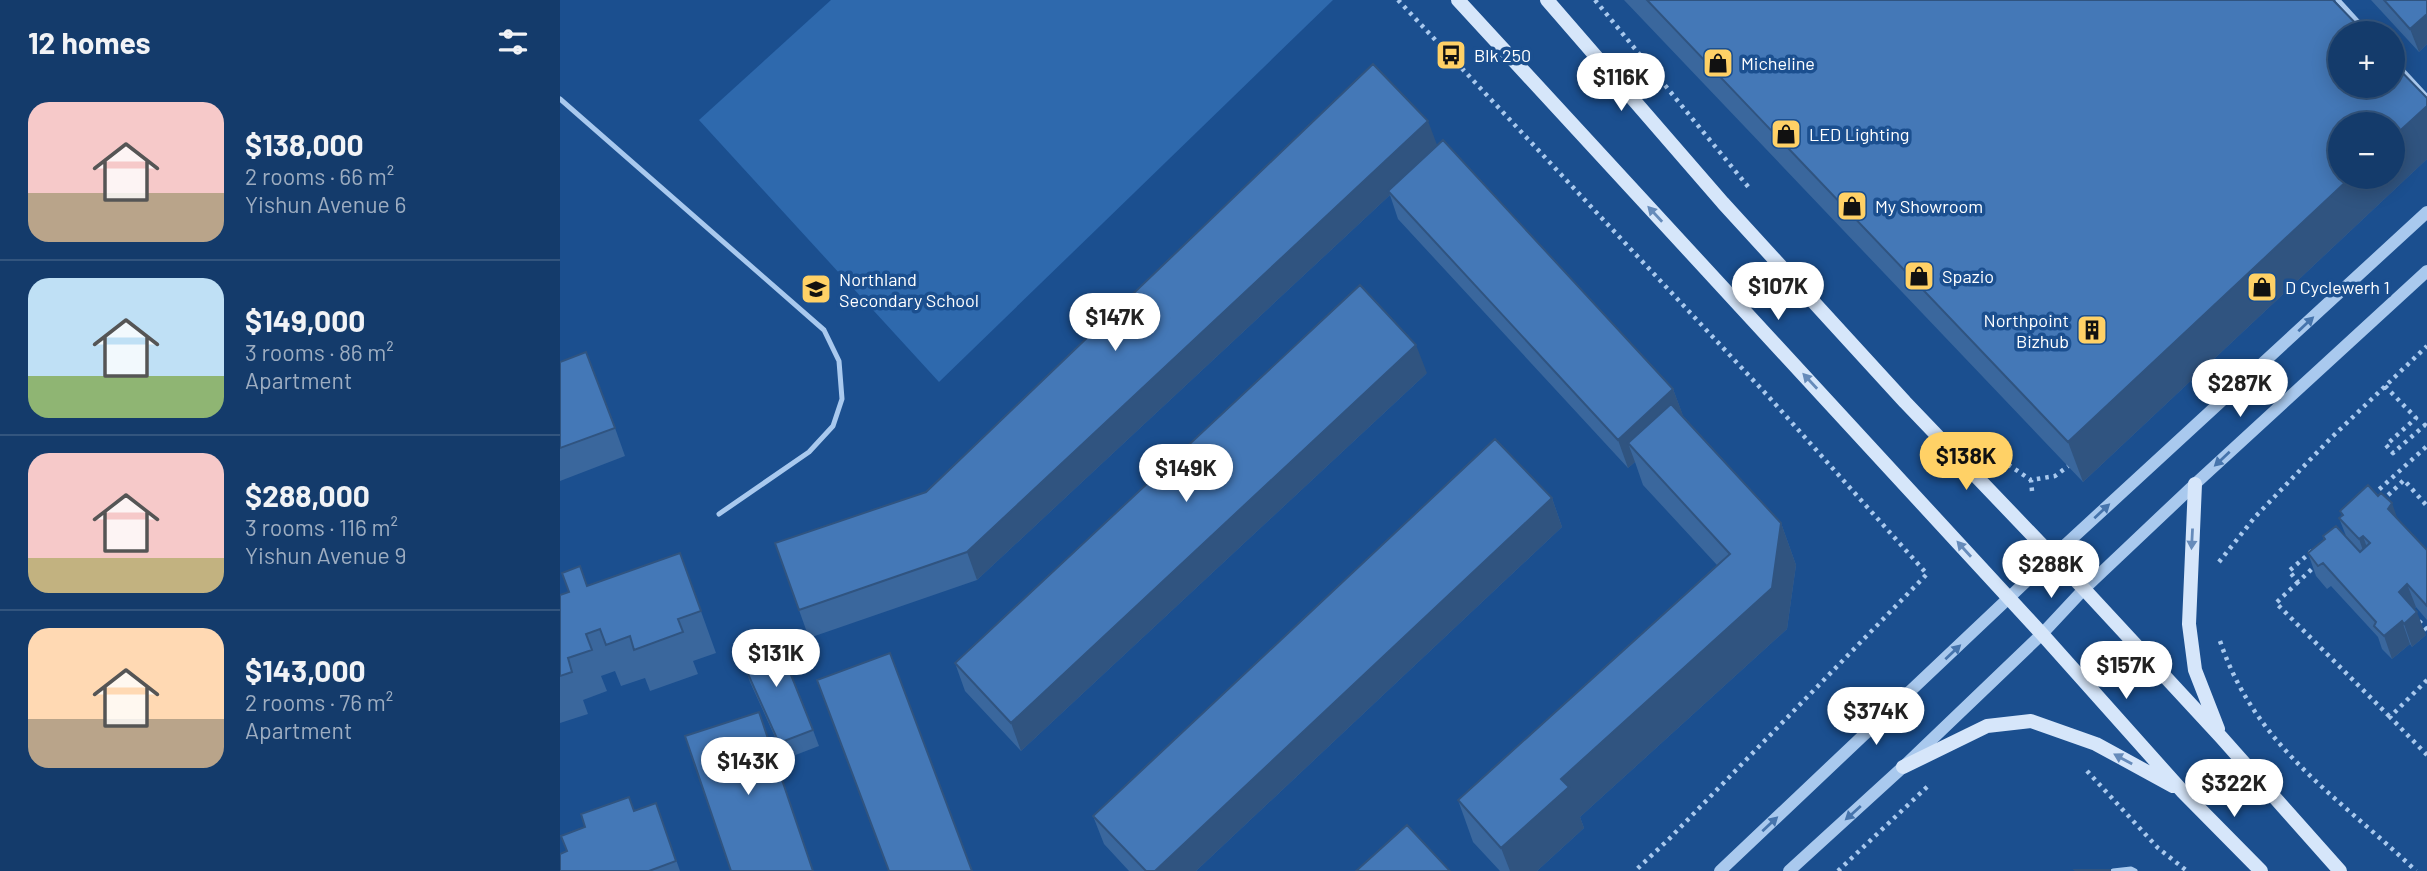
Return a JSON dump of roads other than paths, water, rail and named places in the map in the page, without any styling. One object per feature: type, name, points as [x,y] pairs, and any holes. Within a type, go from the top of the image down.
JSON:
[{"type":"main road","points":[[1458,0],[2010,599],[2183,792],[2261,871]]},
{"type":"main road","points":[[1547,0],[1723,202],[2221,737],[2340,871]]},
{"type":"main road","points":[[2195,484],[2189,624],[2195,670],[2221,737]]},
{"type":"main road","points":[[1903,767],[1987,726],[2031,721],[2096,744],[2183,792]]},
{"type":"street","points":[[1720,871],[2052,557],[2427,212]]},
{"type":"street","points":[[1789,871],[1903,767],[2195,484],[2427,271]]},
{"type":"lane","points":[[2338,0],[2357,21]]},
{"type":"lane","points":[[2405,73],[2427,97]]},
{"type":"lane","points":[[560,99],[824,330],[839,361],[842,399],[833,426],[808,452],[719,514]]},
{"type":"lane","points":[[2113,871],[2135,871]]},
{"type":"place","name":"Blk 250","points":[[1451,55]]},
{"type":"place","name":"Micheline","points":[[1718,63]]},
{"type":"place","name":"LED Lighting","points":[[1786,134]]},
{"type":"place","name":"My Showroom","points":[[1852,206]]},
{"type":"place","name":"Spazio","points":[[1919,276]]},
{"type":"place","name":"D Cyclewerh 1","points":[[2262,287]]},
{"type":"place","name":"Northland Secondary School","points":[[816,289]]},
{"type":"place","name":"Northpoint Bizhub","points":[[2092,330]]}]
